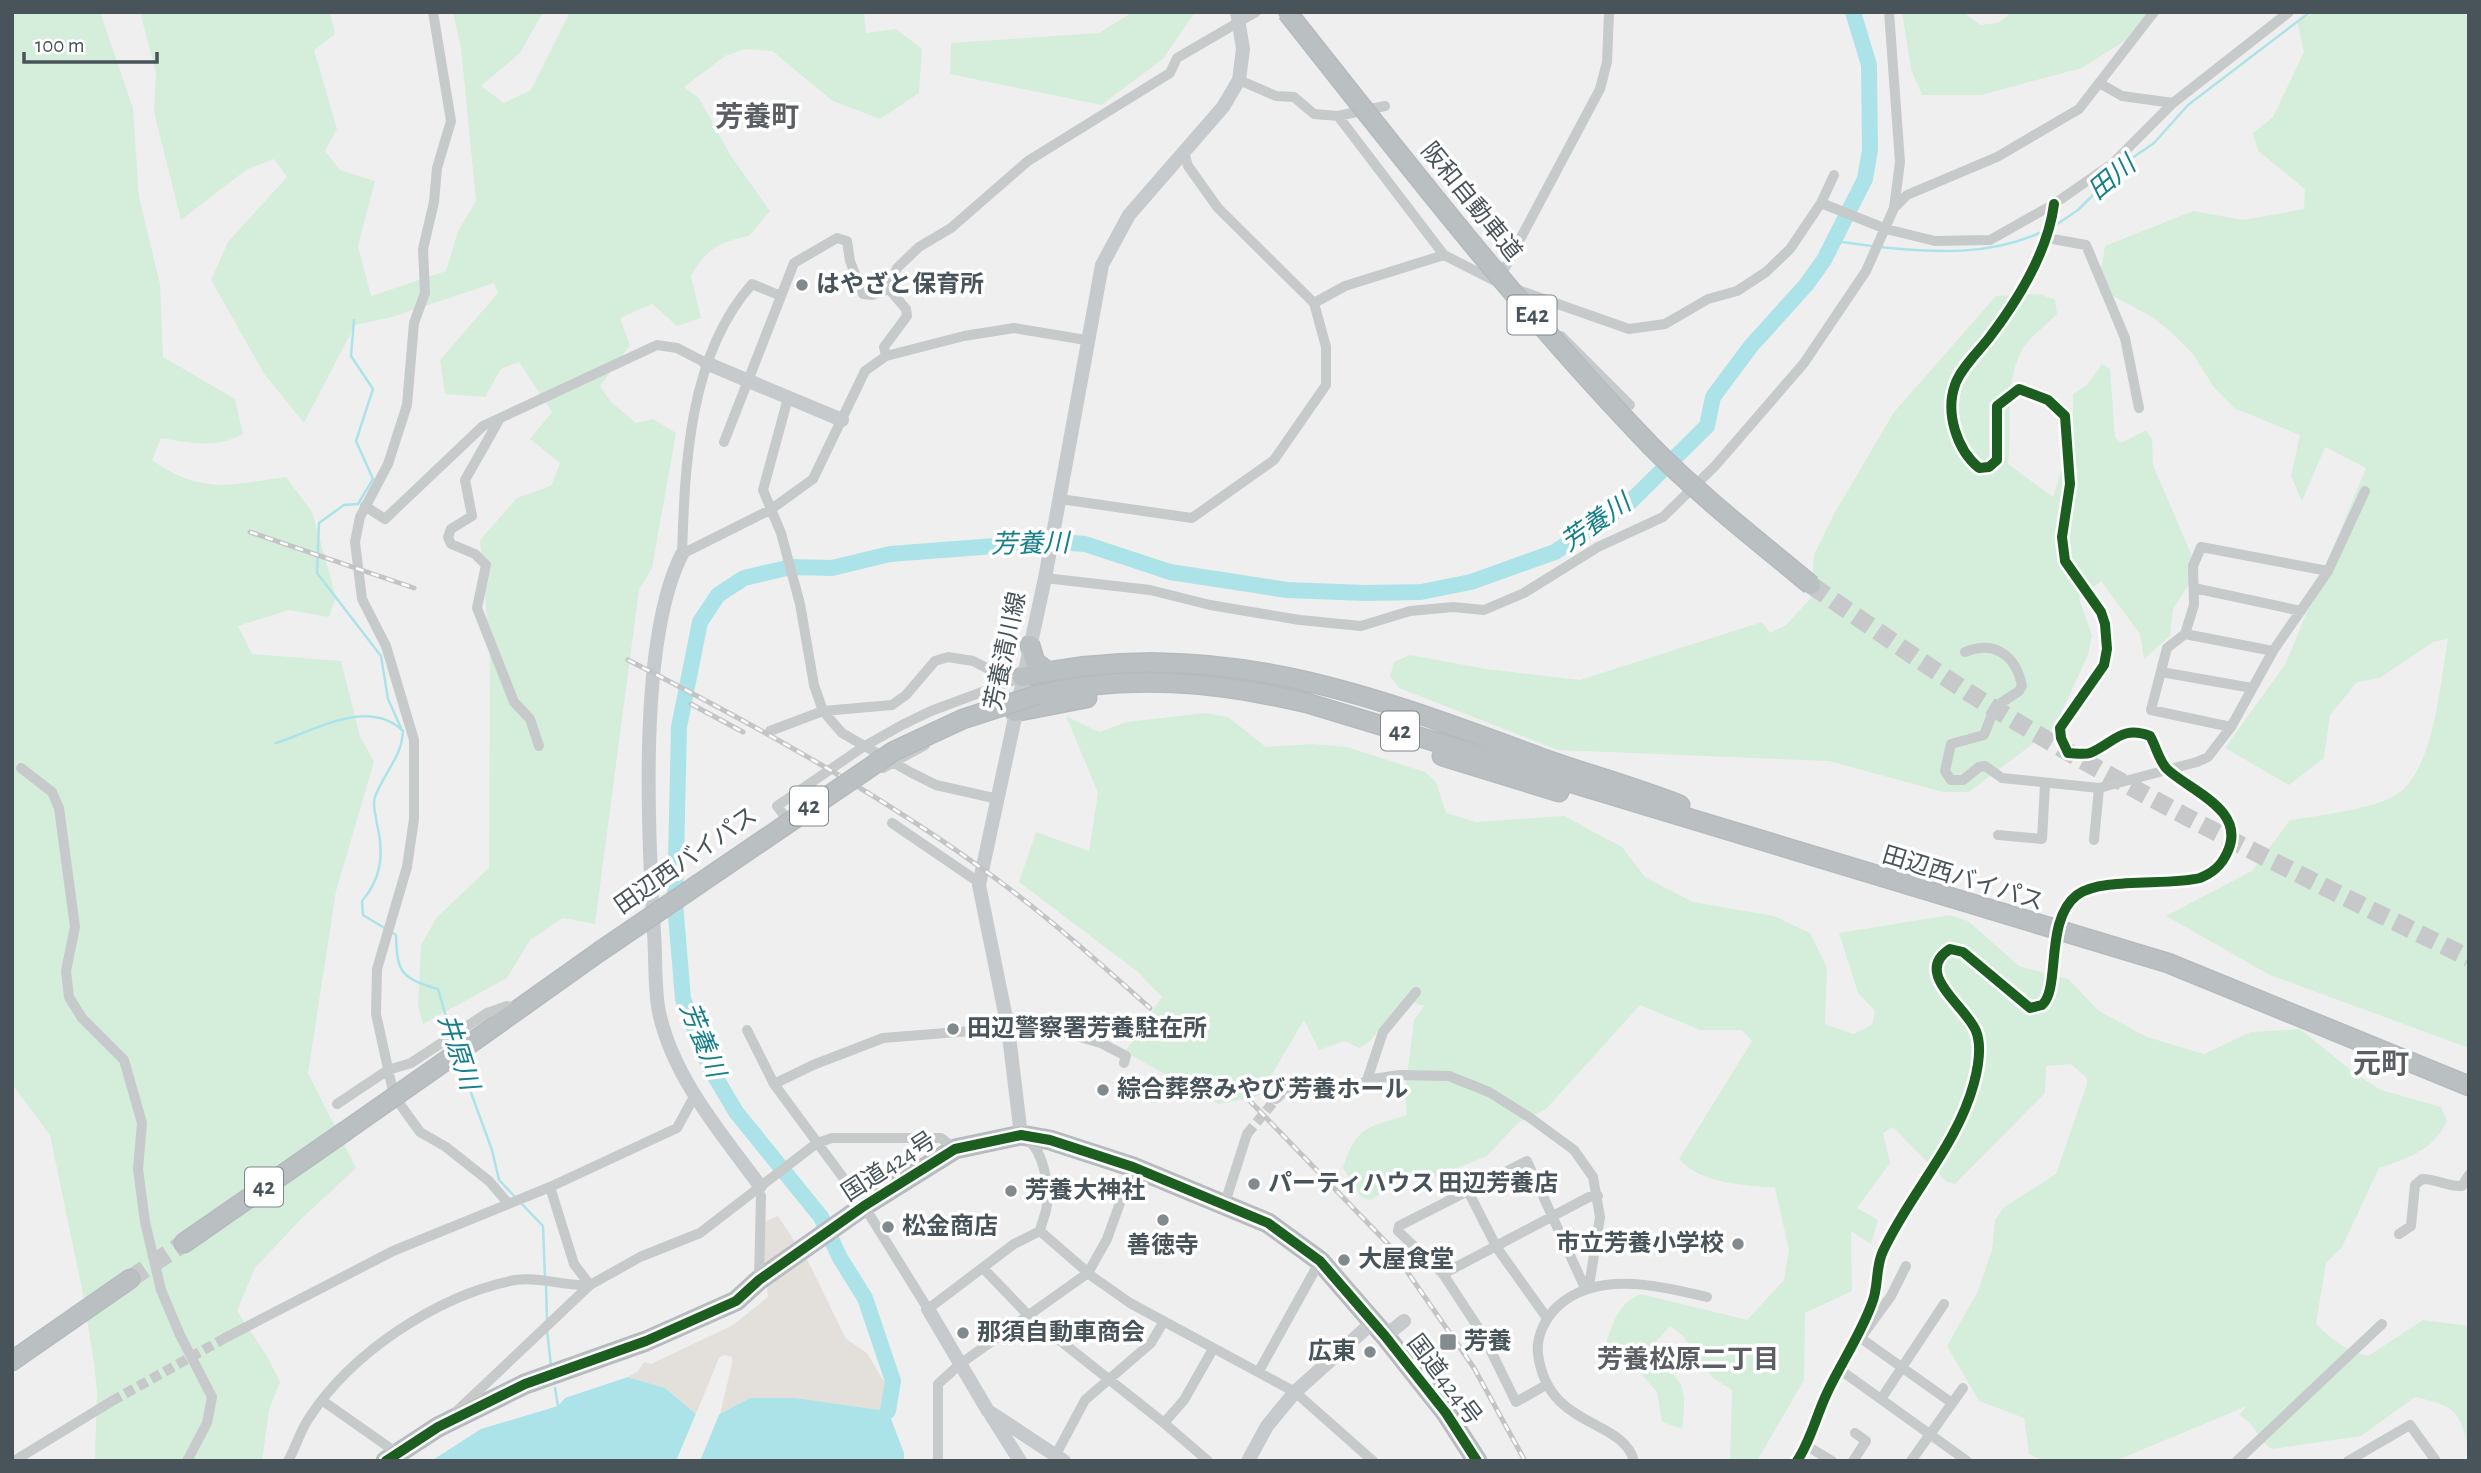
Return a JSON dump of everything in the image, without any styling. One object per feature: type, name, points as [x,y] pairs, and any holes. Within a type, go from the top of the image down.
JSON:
[{"type":"highway","name":"阪和自動車道","points":[[1287,12],[1454,221],[1593,384],[1653,448],[1811,585]]},
{"type":"highway","points":[[1030,645],[1035,662],[1048,671]]},
{"type":"highway","points":[[1017,679],[1048,671],[1114,662],[1175,661],[1238,666],[1316,682],[1403,708],[1648,792],[1753,838]]},
{"type":"highway","name":"田辺西バイパス","points":[[184,1243],[599,952],[894,751],[963,719],[1037,695],[1071,688],[1145,682],[1209,684],[1256,692],[1386,726],[2168,963],[2469,1086]]},
{"type":"highway","points":[[1015,712],[1070,700],[1143,693],[1237,698],[1334,722],[1530,784],[1753,838]]},
{"type":"highway","name":"田辺西バイパス","points":[[2356,1038],[2469,1079]]},
{"type":"highway","name":"国道424号","points":[[392,1457],[438,1427],[525,1384],[646,1341],[736,1301],[759,1280],[861,1209],[955,1149],[1021,1135],[1050,1140],[1133,1167],[1268,1223],[1320,1261],[1385,1336],[1446,1413],[1477,1461]]},
{"type":"highway","points":[[12,1362],[130,1279]]},
{"type":"street","points":[[433,12],[451,121],[437,168],[434,202],[423,249],[425,293],[414,323],[407,405],[388,464],[365,506],[355,542],[362,599],[386,646],[414,740],[414,819],[407,867],[377,969],[376,1014],[394,1096],[420,1132],[446,1147],[489,1181],[508,1203]]},
{"type":"street","points":[[724,442],[794,263],[837,238],[847,241],[850,261],[863,294],[872,295],[889,289],[897,268],[919,247],[951,228],[1028,161],[1170,73],[1177,58],[1239,16],[1256,12]]},
{"type":"street","points":[[1497,283],[1600,89],[1607,62],[1609,12]]},
{"type":"street","points":[[1046,575],[1150,590],[1236,609],[1361,626],[1410,611],[1453,607],[1484,610],[1524,593],[1598,547],[1663,517],[1715,466],[1804,363],[1867,271],[1886,229],[1894,208],[1900,162],[1889,12]]},
{"type":"street","points":[[1894,208],[1907,195],[1997,157],[2080,108],[2154,12]]},
{"type":"street","points":[[1826,205],[1886,229],[1935,241],[1990,240],[2054,209],[2113,163],[2173,103],[2289,12]]},
{"type":"street","name":"芳養清川線","points":[[1021,1135],[1007,1022],[980,883],[1015,712],[1017,679],[1030,645],[1046,575],[1086,340],[1102,265],[1129,215],[1223,107],[1239,80],[1243,49],[1239,16]]},
{"type":"street","points":[[1239,80],[1276,96],[1294,97],[1314,114],[1338,117],[1385,106]]},
{"type":"street","points":[[2101,84],[2122,96],[2173,103]]},
{"type":"street","points":[[1338,117],[1444,255],[1497,283],[1629,329],[1665,324],[1708,299],[1737,291],[1766,272],[1790,249],[1826,205],[1834,175]]},
{"type":"street","points":[[1059,504],[1192,518],[1274,460],[1326,385],[1326,346],[1314,303],[1218,208],[1188,166],[1184,152]]},
{"type":"street","points":[[1797,1461],[1807,1446],[1839,1369],[1872,1304],[1883,1251],[1956,1131],[1973,1084],[1979,1054],[1976,1031],[1938,978],[1935,966],[1941,954],[1950,949],[1963,951],[2030,1007],[2036,1007],[2050,997],[2052,956],[2071,900],[2089,889],[2191,880],[2211,874],[2224,858],[2230,843],[2222,813],[2211,798],[2166,768],[2150,736],[2136,730],[2113,738],[2088,754],[2068,753],[2061,738],[2060,728],[2104,665],[2108,649],[2101,612],[2065,561],[2062,537],[2070,484],[2065,416],[2048,400],[2031,391],[2019,389],[2009,395],[1997,406],[1997,460],[1989,467],[1979,468],[1972,463],[1955,432],[1952,412],[1955,384],[2007,314],[2047,238],[2054,209]]},
{"type":"street","points":[[2047,238],[2086,246],[2125,338],[2139,408]]},
{"type":"street","points":[[1314,303],[1345,286],[1444,255]]},
{"type":"street","points":[[759,1280],[761,1191],[695,1095],[659,1013],[650,863],[651,747],[658,639],[672,574],[682,554],[693,423],[706,363],[728,315],[752,284],[781,296]]},
{"type":"street","points":[[886,356],[884,347],[907,316],[906,309],[889,289]]},
{"type":"street","points":[[1545,300],[1544,318],[1630,405]]},
{"type":"street","points":[[682,554],[771,510],[813,479],[865,371],[886,356],[964,336],[1014,328],[1086,340]]},
{"type":"street","points":[[365,506],[385,519],[426,483],[466,440],[499,419],[657,345],[677,348],[706,363],[842,420]]},
{"type":"street","points":[[788,398],[763,480],[763,489],[781,533],[800,604],[814,685],[823,711],[842,733],[892,763],[936,785],[998,799]]},
{"type":"street","points":[[499,419],[465,480],[472,516],[452,529],[448,537],[451,544],[475,554],[486,565],[477,608],[514,702],[530,719],[539,746]]},
{"type":"street","points":[[1965,652],[1984,646],[1998,650],[2016,669],[2022,686],[1995,707],[1984,735],[1951,744],[1946,760],[1947,776],[1951,780],[1963,780],[1985,766],[2002,778],[2099,788],[2208,757],[2231,727],[2273,651],[2328,571],[2365,491]]},
{"type":"street","points":[[2231,727],[2151,710],[2167,648],[2185,634],[2194,605],[2193,566],[2201,547],[2328,571]]},
{"type":"street","points":[[2194,588],[2301,611]]},
{"type":"street","points":[[2185,634],[2273,651]]},
{"type":"street","points":[[770,731],[823,711],[892,705],[906,695],[935,661],[948,657],[973,661],[1017,679]]},
{"type":"street","points":[[2161,671],[2252,688]]},
{"type":"street","points":[[1015,712],[974,724],[892,763],[794,827],[776,806],[863,747],[931,711],[1017,679]]},
{"type":"street","points":[[968,696],[975,710],[974,724]]},
{"type":"street","points":[[21,768],[52,792],[59,807],[75,927],[66,971],[69,998],[82,1018],[124,1060],[142,1123],[138,1169],[145,1222],[161,1290],[180,1335],[212,1397],[207,1423],[187,1461]]},
{"type":"street","points":[[1998,835],[2042,839],[2045,785]]},
{"type":"street","points":[[2094,840],[2099,788]]},
{"type":"street","points":[[892,823],[980,883]]},
{"type":"street","points":[[1367,1080],[1383,1032],[1416,992]]},
{"type":"street","points":[[337,1104],[388,1070],[411,1063],[487,1013],[507,1006],[518,1010]]},
{"type":"street","points":[[774,1084],[813,1065],[883,1038],[1007,1022],[1101,1043],[1126,1056],[1124,1063]]},
{"type":"street","points":[[747,1030],[774,1084],[813,1146],[861,1209],[928,1309],[1020,1461]]},
{"type":"street","points":[[1276,1099],[1290,1086],[1314,1085],[1334,1093],[1351,1093],[1367,1080],[1399,1074],[1449,1076],[1489,1092],[1574,1150],[1592,1177],[1598,1196],[1597,1238],[1590,1280],[1585,1288]]},
{"type":"street","points":[[225,1338],[393,1251],[550,1187],[677,1128],[695,1095]]},
{"type":"street","points":[[1224,1206],[1247,1134]]},
{"type":"street","points":[[928,1309],[1014,1244],[1040,1231],[1048,1205],[1045,1180],[1038,1148],[1021,1135]]},
{"type":"street","points":[[438,1427],[590,1285],[640,1257],[700,1233],[761,1191],[813,1146],[832,1138],[942,1138],[955,1149]]},
{"type":"street","points":[[1546,1385],[1516,1402],[1483,1335],[1443,1274],[1398,1231],[1399,1226],[1467,1189],[1527,1161],[1555,1216],[1585,1288]]},
{"type":"street","points":[[938,1461],[938,1384],[960,1364],[1088,1273],[1107,1239],[1133,1167]]},
{"type":"street","points":[[2399,1234],[2411,1226],[2415,1185],[2422,1179],[2437,1179],[2452,1187],[2462,1185],[2469,1175]]},
{"type":"street","points":[[550,1187],[575,1264],[590,1285]]},
{"type":"street","points":[[1467,1189],[1497,1248],[1547,1318]]},
{"type":"street","points":[[1443,1274],[1598,1196]]},
{"type":"street","points":[[1040,1231],[1088,1273],[1130,1303],[1295,1392],[1373,1461]]},
{"type":"street","points":[[1259,1371],[1320,1261]]},
{"type":"street","points":[[1852,1344],[1863,1339],[1891,1296],[1906,1266]]},
{"type":"street","points":[[983,1268],[1030,1316],[1109,1376],[1208,1461]]},
{"type":"street","points":[[288,1461],[299,1435],[323,1401],[372,1349],[448,1303],[517,1280],[590,1285]]},
{"type":"street","points":[[1634,1461],[1631,1451],[1618,1437],[1569,1411],[1546,1385],[1538,1353],[1539,1339],[1547,1318],[1565,1300],[1585,1288],[1615,1284],[1654,1286],[1707,1297]]},
{"type":"street","points":[[1881,1399],[1901,1365],[1944,1304]]},
{"type":"street","points":[[988,1411],[1058,1459],[1085,1400],[1109,1376],[1151,1343],[1164,1321]]},
{"type":"street","points":[[1385,1336],[1404,1321]]},
{"type":"street","points":[[1248,1461],[1267,1426],[1295,1392],[1373,1322]]},
{"type":"street","points":[[2237,1461],[2382,1324]]},
{"type":"street","points":[[1863,1339],[1952,1403]]},
{"type":"street","points":[[1164,1423],[1184,1399],[1213,1349]]},
{"type":"street","points":[[1839,1369],[1967,1461]]},
{"type":"street","points":[[1911,1461],[1963,1388]]},
{"type":"street","points":[[14,1461],[112,1401]]},
{"type":"street","points":[[323,1401],[392,1457]]},
{"type":"street","points":[[2348,1461],[2410,1425],[2436,1461]]},
{"type":"street","points":[[1853,1461],[1866,1441],[1855,1433]]},
{"type":"street","points":[[1807,1446],[1832,1461]]},
{"type":"green space","points":[[12,12],[100,12],[133,108],[139,197],[160,284],[163,357],[235,399],[243,434],[213,443],[161,438],[152,460],[186,479],[217,485],[286,477],[312,512],[336,597],[329,617],[289,610],[238,626],[252,654],[341,661],[360,736],[374,762],[336,891],[308,1073],[356,1168],[299,1221],[255,1268],[237,1311],[267,1356],[280,1382],[269,1410],[262,1461],[95,1461],[97,1391],[94,1363],[82,1289],[50,1135],[12,1084]]},
{"type":"green space","points":[[140,12],[330,12],[335,34],[314,50],[337,129],[325,151],[340,170],[375,181],[358,246],[371,296],[446,271],[458,231],[476,201],[461,48],[453,12],[543,12],[520,53],[481,86],[504,103],[531,90],[570,12],[864,12],[866,33],[896,29],[922,49],[919,93],[880,119],[833,101],[772,51],[745,49],[725,56],[684,87],[699,98],[731,156],[770,211],[749,236],[714,248],[702,259],[691,276],[701,318],[677,326],[652,304],[620,318],[630,345],[600,386],[611,402],[636,423],[653,419],[676,433],[652,568],[639,590],[595,924],[563,918],[530,940],[507,978],[423,1024],[418,1006],[421,945],[437,917],[489,868],[490,653],[480,540],[517,498],[551,486],[560,463],[530,439],[552,412],[519,362],[501,369],[485,397],[445,394],[440,360],[498,293],[494,283],[392,317],[355,325],[304,423],[265,375],[211,280],[228,242],[287,177],[274,159],[246,170],[181,220],[154,112],[156,73]]},
{"type":"green space","points":[[1133,12],[1195,12],[1163,59],[1101,105],[950,74],[951,43],[1099,33]]},
{"type":"green space","points":[[1902,12],[1963,12],[1980,25],[1998,23],[2012,12],[2150,12],[2145,28],[2082,68],[1981,95],[1922,95],[1911,69]]},
{"type":"green space","points":[[2317,12],[2469,12],[2469,1048],[2270,975],[2166,916],[2252,871],[2290,820],[2359,808],[2396,795],[2409,783],[2419,766],[2434,723],[2438,700],[2448,639],[2433,642],[2380,678],[2357,682],[2330,715],[2324,758],[2289,785],[2225,748],[2286,663],[2366,468],[2325,447],[2302,501],[2291,476],[2300,435],[2234,408],[2213,386],[2193,354],[2170,331],[2152,317],[2106,292],[2101,270],[2105,246],[2193,211],[2243,220],[2304,209],[2305,189],[2258,151],[2253,133],[2273,117],[2304,52],[2297,21]]},
{"type":"green space","points":[[2040,294],[2055,300],[2057,314],[2025,345],[2016,363],[2012,377],[2008,464],[2053,497],[2073,435],[2073,394],[2087,385],[2102,364],[2110,369],[2115,437],[2121,443],[2146,430],[2152,439],[2153,465],[2198,570],[2173,609],[2170,636],[2144,659],[2140,634],[2101,581],[2079,599],[2092,635],[2088,655],[2054,728],[1969,792],[1943,792],[1829,761],[1558,750],[1399,688],[1390,676],[1394,662],[1410,655],[1486,669],[1580,680],[1762,622],[1770,633],[1786,625],[1811,598],[1814,555],[1834,514],[1894,412],[1996,296]]},
{"type":"green space","points":[[1204,713],[1228,717],[1266,747],[1312,744],[1347,747],[1425,772],[1436,782],[1446,813],[1476,822],[1564,816],[1622,847],[1645,877],[1693,902],[1774,916],[1810,933],[1827,968],[1825,1024],[1854,1034],[1872,1025],[1875,1011],[1858,993],[1839,933],[1950,915],[1968,921],[2019,966],[2068,979],[2099,1011],[2147,1037],[2204,1054],[2251,1032],[2300,1029],[2354,1073],[2381,1090],[2441,1107],[2447,1121],[2435,1140],[2410,1157],[2379,1168],[2342,1247],[2326,1263],[2316,1324],[2340,1344],[2368,1356],[2423,1320],[2469,1326],[2469,1453],[2463,1428],[2454,1413],[2440,1404],[2415,1397],[2361,1436],[2273,1449],[2264,1442],[2250,1423],[2239,1415],[2247,1406],[2115,1461],[2044,1461],[2029,1454],[2024,1418],[1979,1401],[1947,1346],[1978,1291],[1992,1250],[1995,1220],[2003,1208],[2056,1174],[2087,1084],[2087,1078],[2071,1064],[2046,1066],[2045,1093],[1955,1184],[1947,1182],[1893,1127],[1883,1133],[1890,1163],[1857,1208],[1878,1220],[1871,1244],[1851,1231],[1852,1291],[1805,1313],[1804,1380],[1757,1461],[1730,1461],[1732,1390],[1713,1378],[1683,1336],[1670,1326],[1648,1351],[1680,1383],[1684,1400],[1682,1429],[1662,1422],[1657,1392],[1632,1364],[1606,1343],[1614,1321],[1627,1302],[1641,1294],[1747,1320],[1784,1280],[1789,1250],[1775,1188],[1711,1179],[1689,1168],[1679,1159],[1752,1041],[1742,1030],[1700,1030],[1640,1005],[1546,1109],[1518,1123],[1487,1156],[1432,1178],[1401,1176],[1390,1189],[1370,1200],[1361,1197],[1343,1168],[1353,1143],[1365,1130],[1407,1115],[1405,1093],[1414,1020],[1424,1006],[1404,999],[1369,1042],[1359,1048],[1345,1041],[1319,1050],[1304,1020],[1259,1096],[1219,1104],[1125,1052],[1162,997],[1138,972],[1019,882],[1036,832],[1089,851],[1098,793],[1066,716],[1099,732],[1127,722]]},
{"type":"sand","points":[[778,1216],[809,1263],[846,1339],[867,1353],[883,1380],[893,1381],[888,1411],[793,1398],[750,1398],[720,1414],[732,1364],[732,1357],[724,1355],[719,1358],[696,1414],[665,1388],[628,1377],[638,1371],[644,1362],[651,1364],[733,1325],[768,1297],[763,1251],[764,1222]]},
{"type":"water","points":[[628,1377],[665,1388],[696,1414],[712,1418],[750,1398],[795,1398],[888,1411],[904,1453],[904,1461],[431,1461],[481,1429],[558,1406],[565,1398]]},
{"type":"pier","points":[[721,1410],[700,1461],[676,1461],[697,1411],[712,1414]]},
{"type":"waterway","name":"芳養川","points":[[888,1411],[893,1381],[865,1298],[840,1258],[821,1217],[736,1112],[710,1068],[683,999],[675,903],[679,727],[700,622],[718,595],[744,578],[791,567],[832,568],[890,554],[1008,545],[1032,540],[1085,544],[1170,572],[1287,590],[1365,593],[1421,592],[1471,582],[1555,552],[1630,502],[1707,426],[1713,397],[1751,346],[1806,285],[1824,260],[1865,179],[1870,150],[1869,65],[1853,12]]},
{"type":"waterway","name":"田川","points":[[2053,227],[2078,210],[2125,163],[2154,143],[2188,105],[2310,12]]},
{"type":"waterway","name":"田川","points":[[1879,247],[1963,251],[2003,245],[2044,231]]},
{"type":"waterway","name":"田川","points":[[1834,241],[1872,246]]},
{"type":"waterway","name":"井原川","points":[[354,320],[351,356],[373,389],[356,441],[373,479],[358,504],[344,505],[319,523],[317,573],[381,656],[388,699],[401,728]]},
{"type":"waterway","name":"井原川","points":[[276,743],[324,725],[357,717],[374,717],[389,721],[403,731],[396,757],[374,800],[381,855],[374,883],[362,901],[363,915],[396,935],[400,966],[409,977],[438,989],[451,1034]]},
{"type":"waterway","name":"井原川","points":[[459,1060],[492,1150],[499,1180],[516,1198]]},
{"type":"waterway","name":"井原川","points":[[520,1202],[543,1226],[545,1278]]},
{"type":"waterway","name":"井原川","points":[[546,1284],[547,1320]]},
{"type":"waterway","name":"井原川","points":[[547,1330],[551,1366]]},
{"type":"waterway","name":"井原川","points":[[555,1388],[558,1406]]},
{"type":"tunnel","points":[[1811,585],[1955,684],[2061,748],[2234,841],[2469,958]]},
{"type":"tunnel","points":[[1247,1134],[1276,1099]]},
{"type":"tunnel","points":[[130,1279],[184,1243]]},
{"type":"tunnel","points":[[112,1401],[225,1338]]},
{"type":"railway","points":[[250,532],[414,588]]},
{"type":"railway","points":[[628,660],[806,756],[936,836],[1044,916],[1150,1008]]},
{"type":"railway","points":[[691,704],[743,732]]},
{"type":"railway","points":[[1248,1099],[1388,1244],[1474,1368],[1525,1461]]},
{"type":"cycle path","points":[[1797,1461],[1827,1393],[1867,1315],[1874,1297],[1883,1251],[1906,1209],[1945,1149],[1974,1083],[1979,1057],[1978,1037],[1970,1021],[1939,979],[1937,968],[1940,958],[1950,949],[1963,952],[2030,1008],[2042,1005],[2048,997],[2051,985],[2060,920],[2077,895],[2102,886],[2200,878],[2219,865],[2227,853],[2231,838],[2230,825],[2223,813],[2167,769],[2150,736],[2140,733],[2125,734],[2085,754],[2068,753],[2061,738],[2060,728],[2104,665],[2107,649],[2101,612],[2065,561],[2062,537],[2070,484],[2065,416],[2048,400],[2019,389],[1997,406],[1997,460],[1989,467],[1979,468],[1971,460],[1955,430],[1951,407],[1957,379],[2021,292],[2045,240],[2054,204]]},
{"type":"cycle path","points":[[386,1461],[438,1427],[525,1384],[646,1341],[736,1301],[759,1280],[864,1206],[955,1149],[1021,1135],[1050,1140],[1133,1167],[1268,1223],[1320,1261],[1385,1336],[1446,1413],[1477,1461]]},
{"type":"place","name":"はやざと保育所","points":[[802,285]]},
{"type":"place","name":"田辺警察署芳養駐在所","points":[[953,1029]]},
{"type":"place","name":"綜合葬祭みやび 芳養ホール","points":[[1103,1090]]},
{"type":"place","name":"パーティハウス 田辺芳養店","points":[[1254,1184]]},
{"type":"place","name":"芳養大神社","points":[[1011,1191]]},
{"type":"place","name":"善徳寺","points":[[1163,1220]]},
{"type":"place","name":"松金商店","points":[[888,1227]]},
{"type":"place","name":"市立芳養小学校","points":[[1738,1244]]},
{"type":"place","name":"大屋食堂","points":[[1344,1260]]},
{"type":"place","name":"那須自動車商会","points":[[963,1333]]},
{"type":"place","name":"芳養","points":[[1448,1342]]},
{"type":"place","name":"広東","points":[[1370,1352]]},
{"type":"district","name":"芳養町","points":[[757,118]]},
{"type":"district","name":"元町","points":[[2381,1065]]},
{"type":"district","name":"芳養松原二丁目","points":[[1688,1360]]}]
